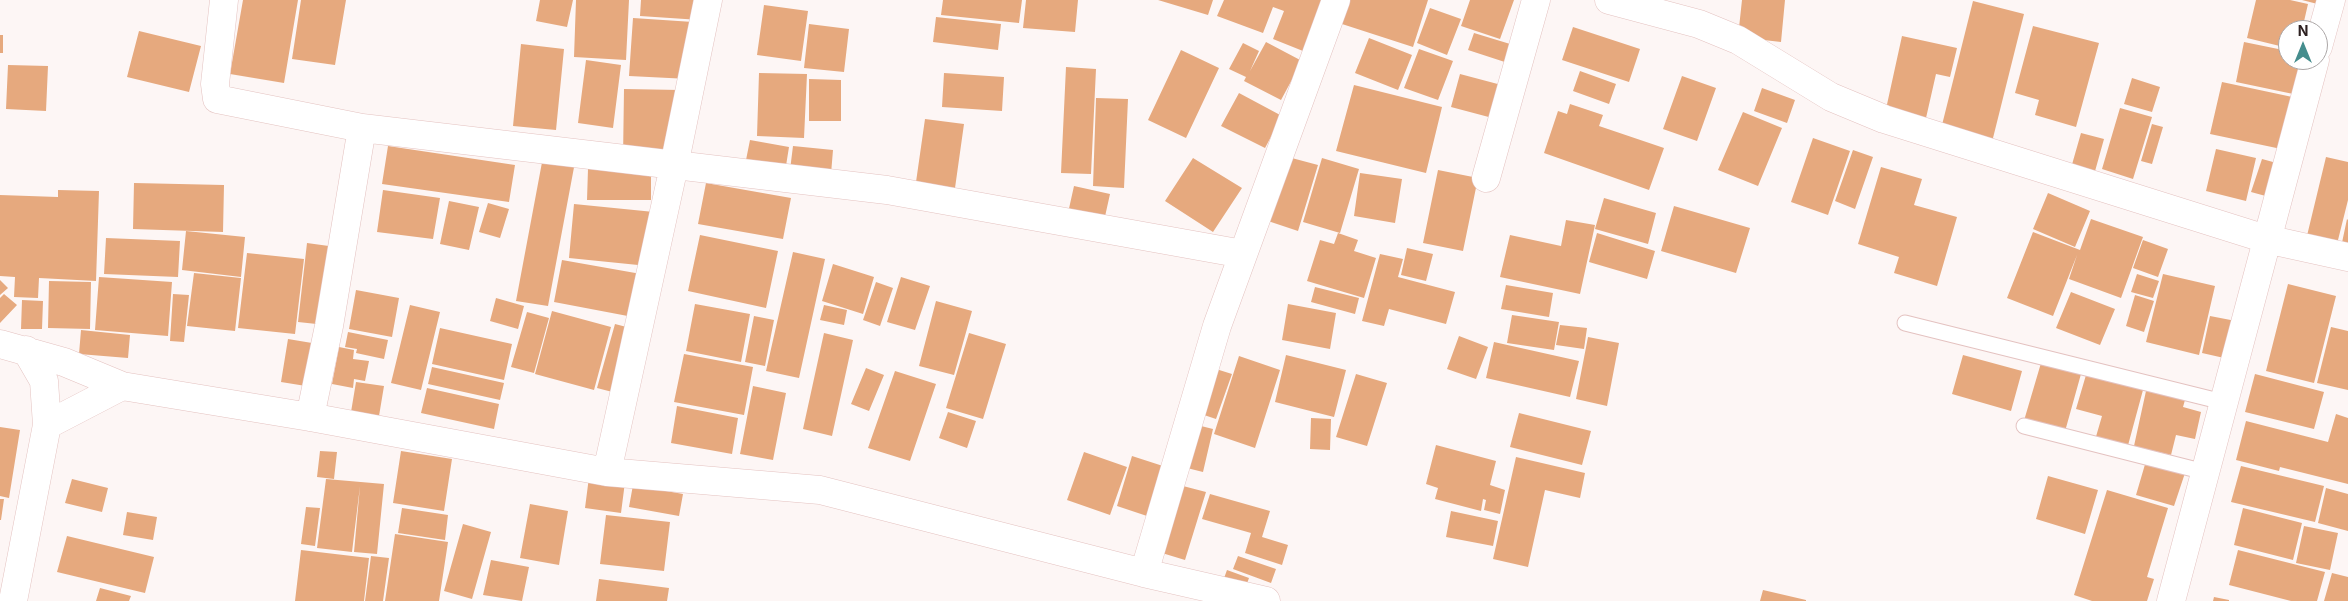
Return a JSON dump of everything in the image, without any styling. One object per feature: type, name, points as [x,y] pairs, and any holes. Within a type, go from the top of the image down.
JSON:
[{"type":"street","points":[[224,0],[215,84],[217,98],[362,128],[887,190],[1243,254]]},
{"type":"street","points":[[607,472],[708,0]]},
{"type":"street","points":[[1144,573],[1217,326],[1336,0]]},
{"type":"street","points":[[1486,178],[1536,0]]},
{"type":"street","points":[[1609,0],[1699,24],[1738,40],[1831,97],[1884,119],[2266,239],[2348,257]]},
{"type":"street","points":[[2325,20],[2331,0]]},
{"type":"street","points":[[2170,601],[2311,70]]},
{"type":"street","points":[[310,417],[329,326],[362,128]]},
{"type":"street","points":[[0,344],[64,362],[122,386],[310,417],[607,472],[820,490],[1144,573],[1266,601]]},
{"type":"street","points":[[13,601],[47,425],[44,381],[26,350]]},
{"type":"street","points":[[47,425],[122,386]]},
{"type":"lane","points":[[1905,323],[2223,402]]},
{"type":"lane","points":[[2024,426],[2204,472]]},
{"type":"building","points":[[243,0],[298,0],[284,83],[230,74]]},
{"type":"building","points":[[301,0],[346,0],[335,65],[292,59]]},
{"type":"building","points":[[540,0],[573,0],[567,27],[536,21]]},
{"type":"building","points":[[576,0],[629,0],[626,60],[574,57]]},
{"type":"building","points":[[641,0],[702,0],[700,20],[640,16]]},
{"type":"building","points":[[943,0],[1022,0],[1019,23],[941,15]]},
{"type":"building","points":[[1026,0],[1078,0],[1075,32],[1023,28]]},
{"type":"building","points":[[1158,0],[1213,0],[1208,15]]},
{"type":"building","points":[[1224,0],[1323,0],[1303,51],[1273,39],[1284,11],[1273,7],[1263,33],[1217,16]]},
{"type":"building","points":[[1350,0],[1428,0],[1413,47],[1342,24]]},
{"type":"building","points":[[1470,0],[1514,0],[1500,39],[1461,26]]},
{"type":"building","points":[[1742,0],[1785,0],[1781,42],[1738,37]]},
{"type":"building","points":[[2256,0],[2290,0],[2308,4],[2304,20],[2278,20],[2278,46],[2247,38]]},
{"type":"building","points":[[2302,0],[2330,0],[2329,7]]},
{"type":"building","points":[[1973,1],[2024,14],[1991,146],[1940,133]]},
{"type":"building","points":[[764,5],[808,11],[801,61],[757,55]]},
{"type":"building","points":[[1430,8],[1461,19],[1447,55],[1417,43]]},
{"type":"building","points":[[936,17],[1001,24],[998,50],[933,42]]},
{"type":"building","points":[[633,18],[693,22],[689,79],[629,76]]},
{"type":"building","points":[[809,24],[849,29],[844,72],[804,68]]},
{"type":"building","points":[[2033,26],[2099,43],[2076,127],[2035,115],[2039,100],[2015,93]]},
{"type":"building","points":[[1573,27],[1640,49],[1629,82],[1562,60]]},
{"type":"building","points":[[139,31],[201,46],[189,92],[127,77]]},
{"type":"building","points":[[1474,33],[1520,47],[1514,65],[1468,50]]},
{"type":"building","points":[[0,35],[3,35],[3,53],[0,53]]},
{"type":"building","points":[[1902,36],[1957,48],[1950,77],[1936,74],[1926,118],[1886,109]]},
{"type":"building","points":[[1369,38],[1412,55],[1398,90],[1355,73]]},
{"type":"building","points":[[1266,42],[1302,61],[1281,100],[1244,81],[1246,77],[1229,69],[1243,43],[1259,51],[1250,71]]},
{"type":"building","points":[[2244,42],[2278,49],[2278,70],[2303,70],[2298,95],[2236,82]]},
{"type":"building","points":[[521,44],[564,49],[556,130],[513,126]]},
{"type":"building","points":[[1419,49],[1453,61],[1438,100],[1404,88]]},
{"type":"building","points":[[1181,50],[1219,68],[1186,138],[1148,120]]},
{"type":"building","points":[[586,60],[621,65],[613,128],[578,123]]},
{"type":"building","points":[[8,65],[48,66],[46,111],[6,109]]},
{"type":"building","points":[[1066,67],[1096,69],[1091,174],[1061,173]]},
{"type":"building","points":[[1580,71],[1616,84],[1609,104],[1573,91]]},
{"type":"building","points":[[759,73],[807,74],[804,138],[757,136]]},
{"type":"building","points":[[944,73],[1004,77],[1002,111],[942,107]]},
{"type":"building","points":[[1460,74],[1509,87],[1500,120],[1451,107]]},
{"type":"building","points":[[1682,76],[1716,88],[1697,141],[1663,129]]},
{"type":"building","points":[[2132,78],[2160,87],[2152,112],[2124,104]]},
{"type":"building","points":[[809,79],[841,80],[841,121],[809,121]]},
{"type":"building","points":[[2222,82],[2297,98],[2286,150],[2210,134]]},
{"type":"building","points":[[1354,85],[1442,107],[1426,173],[1336,151]]},
{"type":"building","points":[[1762,88],[1795,100],[1787,123],[1754,111]]},
{"type":"building","points":[[624,89],[680,90],[678,160],[623,159]]},
{"type":"building","points":[[1239,93],[1282,116],[1265,148],[1221,126]]},
{"type":"building","points":[[1096,98],[1128,99],[1124,188],[1093,186]]},
{"type":"building","points":[[1570,104],[1603,115],[1599,126],[1664,148],[1649,190],[1544,153],[1558,111],[1567,114]]},
{"type":"building","points":[[2120,108],[2152,117],[2133,179],[2102,169]]},
{"type":"building","points":[[1743,112],[1782,128],[1758,186],[1718,170]]},
{"type":"building","points":[[925,119],[964,124],[955,188],[916,182]]},
{"type":"building","points":[[2152,124],[2163,127],[2152,164],[2141,161]]},
{"type":"building","points":[[2081,133],[2104,139],[2092,182],[2069,175]]},
{"type":"building","points":[[1813,138],[1850,151],[1828,215],[1791,202]]},
{"type":"building","points":[[750,140],[789,147],[785,172],[745,165]]},
{"type":"building","points":[[388,146],[515,165],[509,202],[382,184]]},
{"type":"building","points":[[793,146],[833,150],[831,174],[790,170]]},
{"type":"building","points":[[2216,149],[2256,158],[2246,201],[2206,191]]},
{"type":"building","points":[[1853,150],[1873,157],[1855,209],[1835,201]]},
{"type":"building","points":[[543,157],[575,162],[548,306],[516,301]]},
{"type":"building","points":[[1288,157],[1318,165],[1298,231],[1268,221]]},
{"type":"building","points":[[2326,157],[2348,162],[2348,200],[2335,252],[2305,244]]},
{"type":"building","points":[[1193,158],[1242,188],[1213,232],[1165,201]]},
{"type":"building","points":[[1322,158],[1359,169],[1340,233],[1303,222]]},
{"type":"building","points":[[2262,159],[2284,165],[2273,198],[2251,192]]},
{"type":"building","points":[[1881,167],[1922,179],[1914,205],[1957,217],[1937,286],[1894,273],[1899,257],[1858,244]]},
{"type":"building","points":[[588,169],[651,170],[651,200],[587,200]]},
{"type":"building","points":[[1438,170],[1478,178],[1463,251],[1423,243]]},
{"type":"building","points":[[1360,173],[1402,179],[1395,223],[1354,216]]},
{"type":"building","points":[[134,183],[224,185],[223,232],[133,229]]},
{"type":"building","points":[[706,183],[791,198],[783,239],[698,224]]},
{"type":"building","points":[[1074,186],[1110,194],[1104,221],[1068,213]]},
{"type":"building","points":[[58,190],[99,191],[96,281],[39,278],[38,298],[14,297],[15,277],[0,276],[0,195],[58,197]]},
{"type":"building","points":[[383,190],[440,198],[433,239],[377,232]]},
{"type":"building","points":[[2048,193],[2090,211],[2075,247],[2033,229]]},
{"type":"building","points":[[1604,198],[1656,213],[1648,244],[1595,229]]},
{"type":"building","points":[[449,201],[479,207],[469,250],[440,244]]},
{"type":"building","points":[[488,203],[509,209],[500,238],[479,232]]},
{"type":"building","points":[[574,204],[654,212],[648,266],[569,258]]},
{"type":"building","points":[[1674,206],[1750,228],[1736,273],[1661,251]]},
{"type":"building","points":[[2091,219],[2143,237],[2121,298],[2069,279],[2077,255],[2053,316],[2007,298],[2033,232],[2080,250]]},
{"type":"building","points":[[1566,220],[1595,225],[1580,294],[1500,277],[1510,235],[1561,246]]},
{"type":"building","points":[[2348,220],[2348,254],[2340,252]]},
{"type":"building","points":[[186,231],[245,237],[241,277],[182,270]]},
{"type":"building","points":[[1338,233],[1358,240],[1354,251],[1376,258],[1364,298],[1307,281],[1320,240],[1334,244]]},
{"type":"building","points":[[1597,233],[1655,251],[1647,279],[1589,262]]},
{"type":"building","points":[[700,235],[778,251],[766,308],[688,291]]},
{"type":"building","points":[[106,238],[180,241],[178,277],[104,274]]},
{"type":"building","points":[[2143,240],[2168,249],[2158,277],[2133,268]]},
{"type":"building","points":[[307,243],[336,247],[326,325],[298,322]]},
{"type":"building","points":[[1407,248],[1433,254],[1426,281],[1401,275]]},
{"type":"building","points":[[793,252],[825,259],[799,378],[766,371]]},
{"type":"building","points":[[247,253],[304,259],[295,334],[238,328]]},
{"type":"building","points":[[1380,254],[1403,259],[1398,277],[1455,292],[1446,324],[1389,309],[1384,326],[1362,321]]},
{"type":"building","points":[[562,260],[641,274],[633,317],[554,302]]},
{"type":"building","points":[[833,264],[874,277],[863,314],[822,301]]},
{"type":"building","points":[[194,273],[241,278],[235,331],[187,326]]},
{"type":"building","points":[[2137,274],[2159,281],[2153,298],[2131,292]]},
{"type":"building","points":[[2163,274],[2215,286],[2199,355],[2146,342]]},
{"type":"building","points":[[99,277],[172,282],[168,336],[95,330]]},
{"type":"building","points":[[901,277],[930,286],[915,330],[887,322]]},
{"type":"building","points":[[0,280],[8,288],[0,295]]},
{"type":"building","points":[[49,281],[91,282],[90,329],[48,328]]},
{"type":"building","points":[[876,282],[893,288],[880,326],[863,320]]},
{"type":"building","points":[[2288,284],[2336,296],[2314,383],[2266,371]]},
{"type":"building","points":[[1506,285],[1553,293],[1549,317],[1501,309]]},
{"type":"building","points":[[1315,287],[1359,298],[1355,314],[1311,302]]},
{"type":"building","points":[[356,290],[399,298],[392,337],[349,329]]},
{"type":"building","points":[[2071,292],[2115,309],[2100,345],[2056,328]]},
{"type":"building","points":[[4,294],[17,305],[0,323],[0,298]]},
{"type":"building","points":[[173,294],[189,295],[184,342],[170,341]]},
{"type":"building","points":[[2135,295],[2154,301],[2144,332],[2126,326]]},
{"type":"building","points":[[496,298],[524,306],[518,329],[490,321]]},
{"type":"building","points":[[22,300],[43,301],[42,329],[21,329]]},
{"type":"building","points":[[936,301],[972,311],[954,375],[919,366]]},
{"type":"building","points":[[695,304],[750,314],[741,362],[686,351]]},
{"type":"building","points":[[1288,304],[1336,313],[1330,349],[1282,340]]},
{"type":"building","points":[[410,305],[440,312],[421,390],[391,383]]},
{"type":"building","points":[[824,305],[847,310],[844,325],[820,320]]},
{"type":"building","points":[[552,311],[611,327],[594,390],[535,374]]},
{"type":"building","points":[[527,312],[549,318],[534,373],[511,367]]},
{"type":"building","points":[[1512,315],[1559,322],[1554,350],[1507,343]]},
{"type":"building","points":[[754,316],[774,320],[765,366],[745,362]]},
{"type":"building","points":[[2210,316],[2241,322],[2233,360],[2202,353]]},
{"type":"building","points":[[615,324],[638,330],[620,394],[597,388]]},
{"type":"building","points":[[1560,325],[1587,328],[1584,349],[1556,345]]},
{"type":"building","points":[[2331,327],[2348,331],[2348,390],[2317,383]]},
{"type":"building","points":[[440,328],[512,344],[504,380],[432,364]]},
{"type":"building","points":[[81,330],[130,335],[128,358],[79,354]]},
{"type":"building","points":[[348,332],[388,340],[384,359],[356,353],[357,349],[345,347]]},
{"type":"building","points":[[824,333],[853,340],[832,436],[803,429]]},
{"type":"building","points":[[969,333],[1006,344],[983,419],[946,408]]},
{"type":"building","points":[[1459,336],[1488,347],[1476,379],[1447,369]]},
{"type":"building","points":[[1588,337],[1619,343],[1607,406],[1576,399]]},
{"type":"building","points":[[288,339],[318,344],[312,387],[281,382]]},
{"type":"building","points":[[1494,342],[1579,361],[1570,397],[1486,378]]},
{"type":"building","points":[[339,347],[354,350],[353,359],[369,361],[365,381],[354,379],[353,388],[332,384]]},
{"type":"building","points":[[684,354],[753,367],[744,415],[674,402]]},
{"type":"building","points":[[1286,355],[1346,370],[1334,417],[1275,402]]},
{"type":"building","points":[[1963,355],[2022,371],[2011,411],[1952,394]]},
{"type":"building","points":[[1239,356],[1280,370],[1255,448],[1214,434]]},
{"type":"building","points":[[2041,363],[2081,374],[2064,435],[2023,424]]},
{"type":"building","points":[[432,367],[504,383],[500,400],[428,384]]},
{"type":"building","points":[[866,368],[884,375],[869,411],[851,404]]},
{"type":"building","points":[[1216,369],[1232,374],[1216,419],[1201,414]]},
{"type":"building","points":[[895,371],[936,384],[910,461],[868,448]]},
{"type":"building","points":[[1356,374],[1387,383],[1367,446],[1336,437]]},
{"type":"building","points":[[2255,374],[2324,392],[2314,429],[2245,412]]},
{"type":"building","points":[[2086,375],[2143,390],[2127,449],[2095,440],[2102,416],[2076,409]]},
{"type":"building","points":[[356,382],[384,386],[378,422],[350,418]]},
{"type":"building","points":[[753,386],[786,393],[773,460],[740,454]]},
{"type":"building","points":[[427,388],[499,404],[494,429],[421,413]]},
{"type":"building","points":[[2146,391],[2185,400],[2183,407],[2201,412],[2195,439],[2176,435],[2171,455],[2134,446]]},
{"type":"building","points":[[677,406],[738,418],[732,454],[671,443]]},
{"type":"building","points":[[948,412],[976,421],[967,448],[939,438]]},
{"type":"building","points":[[1519,413],[1591,431],[1582,465],[1510,447]]},
{"type":"building","points":[[2336,414],[2348,418],[2348,484],[2280,467],[2279,471],[2236,460],[2246,421],[2328,442]]},
{"type":"building","points":[[1311,418],[1331,419],[1330,450],[1310,449]]},
{"type":"building","points":[[1197,425],[1213,429],[1203,472],[1187,468]]},
{"type":"building","points":[[0,427],[20,430],[9,498],[0,496]]},
{"type":"building","points":[[1436,445],[1496,461],[1490,485],[1505,490],[1500,514],[1484,510],[1486,500],[1483,499],[1481,511],[1435,499],[1438,488],[1426,484]]},
{"type":"building","points":[[320,451],[337,452],[334,479],[317,477]]},
{"type":"building","points":[[401,451],[452,459],[444,511],[393,503]]},
{"type":"building","points":[[1084,452],[1127,467],[1110,515],[1067,500]]},
{"type":"building","points":[[1132,456],[1166,467],[1150,517],[1117,506]]},
{"type":"building","points":[[1516,457],[1585,473],[1580,498],[1545,490],[1528,567],[1493,559]]},
{"type":"building","points":[[2146,461],[2185,473],[2174,506],[2136,495]]},
{"type":"building","points":[[2241,466],[2324,486],[2315,522],[2231,502]]},
{"type":"building","points":[[2048,476],[2098,490],[2085,534],[2036,519]]},
{"type":"building","points":[[589,477],[625,482],[621,513],[585,508]]},
{"type":"building","points":[[72,479],[108,488],[102,512],[65,503]]},
{"type":"building","points":[[326,479],[384,484],[377,554],[354,552],[360,486],[352,552],[317,548]]},
{"type":"building","points":[[633,485],[683,494],[679,516],[629,507]]},
{"type":"building","points":[[1183,486],[1206,492],[1185,560],[1162,553]]},
{"type":"building","points":[[2326,488],[2348,494],[2348,531],[2318,523]]},
{"type":"building","points":[[2107,490],[2168,508],[2147,577],[2154,579],[2147,601],[2092,601],[2074,595]]},
{"type":"building","points":[[1210,494],[1270,511],[1262,537],[1288,545],[1282,565],[1245,553],[1251,533],[1202,519]]},
{"type":"building","points":[[0,499],[4,499],[1,520],[0,520]]},
{"type":"building","points":[[530,504],[568,511],[559,565],[520,558]]},
{"type":"building","points":[[306,507],[320,508],[315,546],[301,544]]},
{"type":"building","points":[[402,508],[448,515],[445,540],[398,533]]},
{"type":"building","points":[[2243,508],[2302,523],[2293,560],[2234,545]]},
{"type":"building","points":[[1451,511],[1498,521],[1493,546],[1446,537]]},
{"type":"building","points":[[127,512],[157,517],[153,540],[123,535]]},
{"type":"building","points":[[606,515],[670,522],[664,571],[600,564]]},
{"type":"building","points":[[463,524],[491,532],[472,599],[444,591]]},
{"type":"building","points":[[2304,526],[2338,533],[2330,570],[2296,563]]},
{"type":"building","points":[[395,534],[448,542],[439,601],[385,601]]},
{"type":"building","points":[[67,536],[154,557],[145,593],[57,572]]},
{"type":"building","points":[[301,550],[369,558],[364,601],[295,601]]},
{"type":"building","points":[[2238,550],[2325,572],[2317,601],[2291,601],[2229,585]]},
{"type":"building","points":[[371,556],[389,558],[383,601],[365,601]]},
{"type":"building","points":[[1238,556],[1276,569],[1271,583],[1233,569]]},
{"type":"building","points":[[491,560],[529,567],[522,601],[483,595]]},
{"type":"building","points":[[1227,570],[1249,578],[1245,589],[1223,581]]},
{"type":"building","points":[[2332,573],[2348,577],[2348,601],[2324,601]]},
{"type":"building","points":[[599,579],[669,588],[667,601],[596,601]]},
{"type":"building","points":[[100,588],[131,596],[129,601],[96,601]]},
{"type":"building","points":[[1763,590],[1806,600],[1806,601],[1760,601]]},
{"type":"building","points":[[2214,597],[2229,600],[2229,601],[2213,601]]}]
